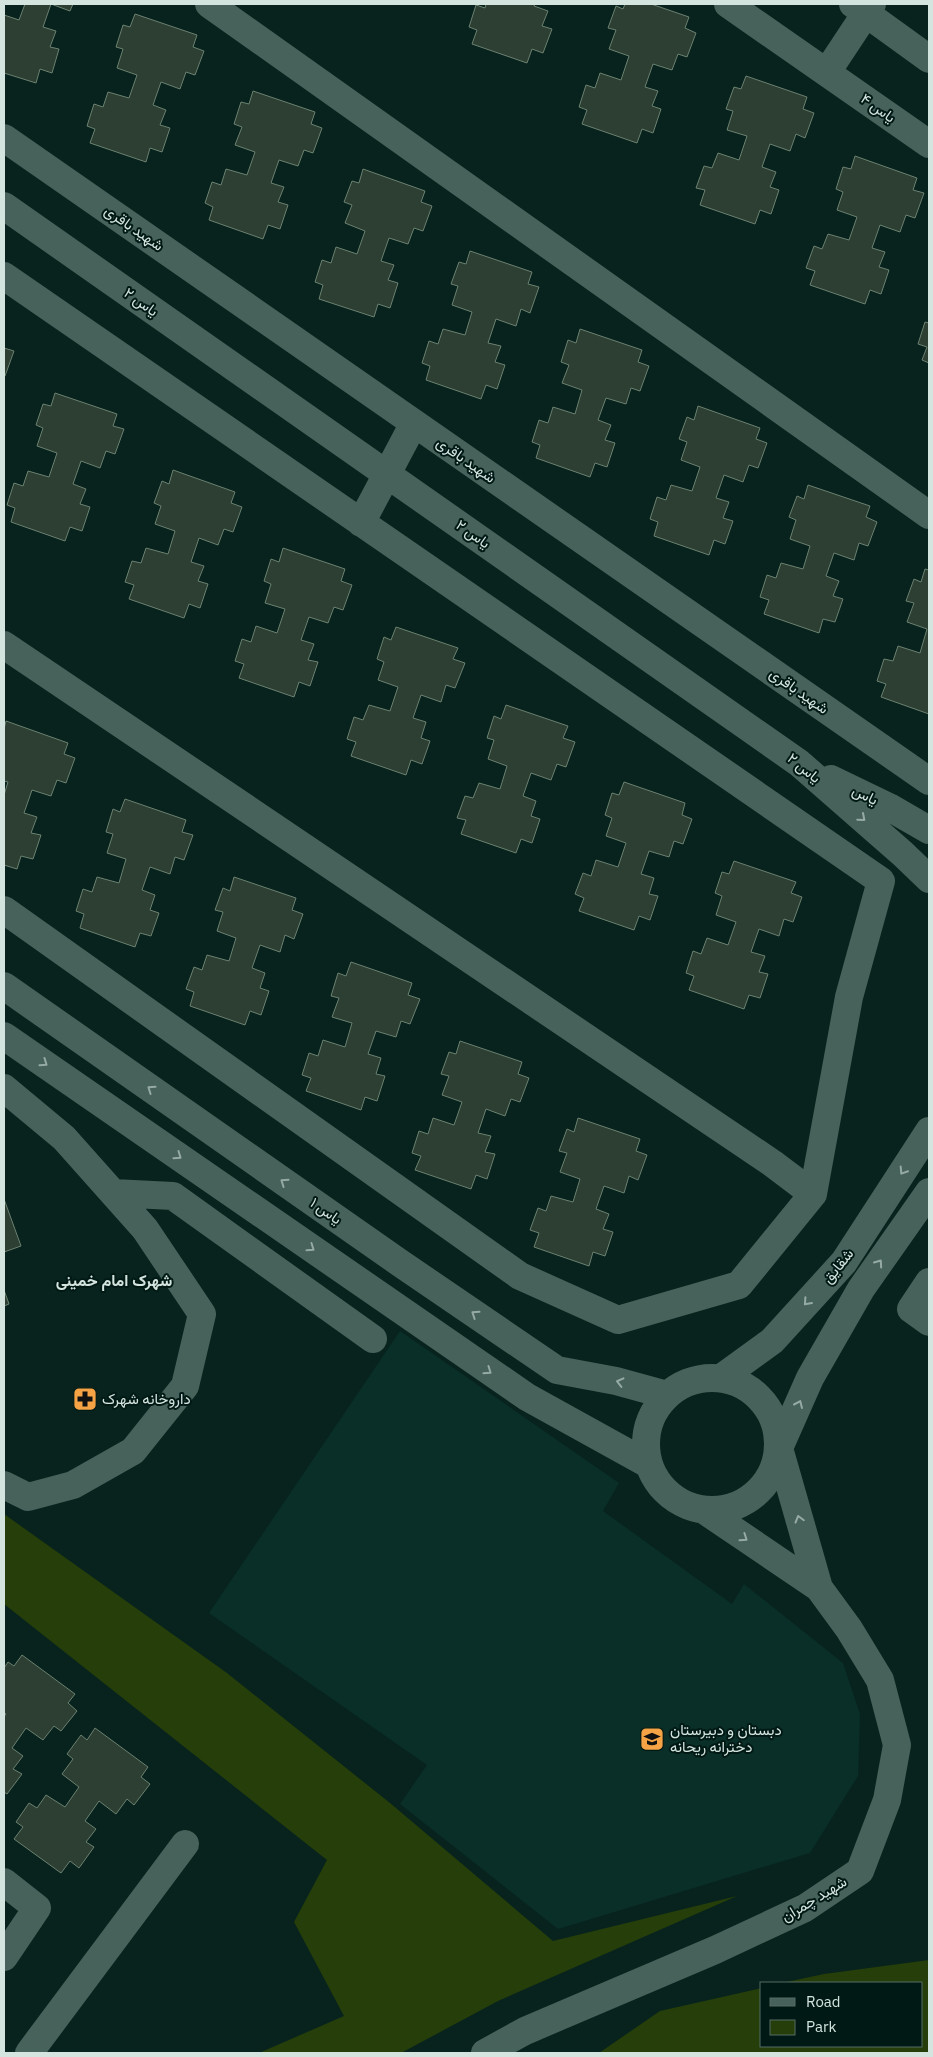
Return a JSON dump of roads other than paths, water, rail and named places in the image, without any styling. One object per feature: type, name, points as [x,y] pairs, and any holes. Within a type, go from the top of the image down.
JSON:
[{"type":"street","points":[[209,4],[929,515]]},
{"type":"street","name":"یاس ۴","points":[[728,4],[929,144]]},
{"type":"street","points":[[826,72],[864,7],[929,59]]},
{"type":"street","name":"شهید باقری","points":[[4,138],[929,781]]},
{"type":"street","name":"یاس ۲","points":[[4,206],[799,762],[929,879]]},
{"type":"street","points":[[4,276],[881,881]]},
{"type":"street","points":[[361,523],[414,423]]},
{"type":"street","points":[[4,645],[772,1162],[813,1194]]},
{"type":"street","name":"یاس","points":[[799,762],[889,807],[929,830]]},
{"type":"street","points":[[4,910],[520,1276],[618,1320],[739,1285],[813,1194],[849,997],[881,881],[903,854]]},
{"type":"street","name":"یاس ۱","points":[[4,986],[400,1263],[557,1370],[616,1381],[667,1395]]},
{"type":"street","points":[[4,1036],[527,1397],[648,1464]]},
{"type":"street","points":[[4,1088],[64,1138],[145,1229],[202,1314],[185,1386],[133,1451],[74,1485],[28,1498],[4,1485]]},
{"type":"street","name":"شقایق","points":[[721,1378],[772,1341],[844,1262],[929,1131]]},
{"type":"street","name":"شقایق","points":[[779,1448],[810,1378],[860,1289],[929,1192]]},
{"type":"street","points":[[113,1193],[174,1196],[374,1339]]},
{"type":"street","points":[[929,1282],[911,1309],[929,1322]]},
{"type":"street","points":[[702,1378],[721,1378],[740,1384],[757,1395],[770,1410],[777,1429],[779,1448],[775,1469],[763,1488],[746,1502],[726,1510],[704,1510],[686,1505],[670,1496],[657,1482],[648,1464],[645,1446],[647,1427],[655,1410],[667,1395],[683,1384],[702,1378]]},
{"type":"street","name":"شهید چمران","points":[[779,1448],[819,1588]]},
{"type":"street","name":"شهید چمران","points":[[485,2053],[525,2031],[716,1950],[805,1908],[860,1871],[886,1800],[897,1745],[880,1680],[849,1629],[819,1588],[704,1510]]},
{"type":"street","points":[[29,2053],[185,1844]]},
{"type":"street","points":[[4,1882],[37,1908],[4,1957]]},
{"type":"place","name":"داروخانه شهرک","points":[[85,1399]]},
{"type":"place","name":"دبستان و دبیرستان دخترانه ریحانه","points":[[652,1739]]},
{"type":"district","name":"شهرک امام خمینی","points":[[114,1280]]}]
